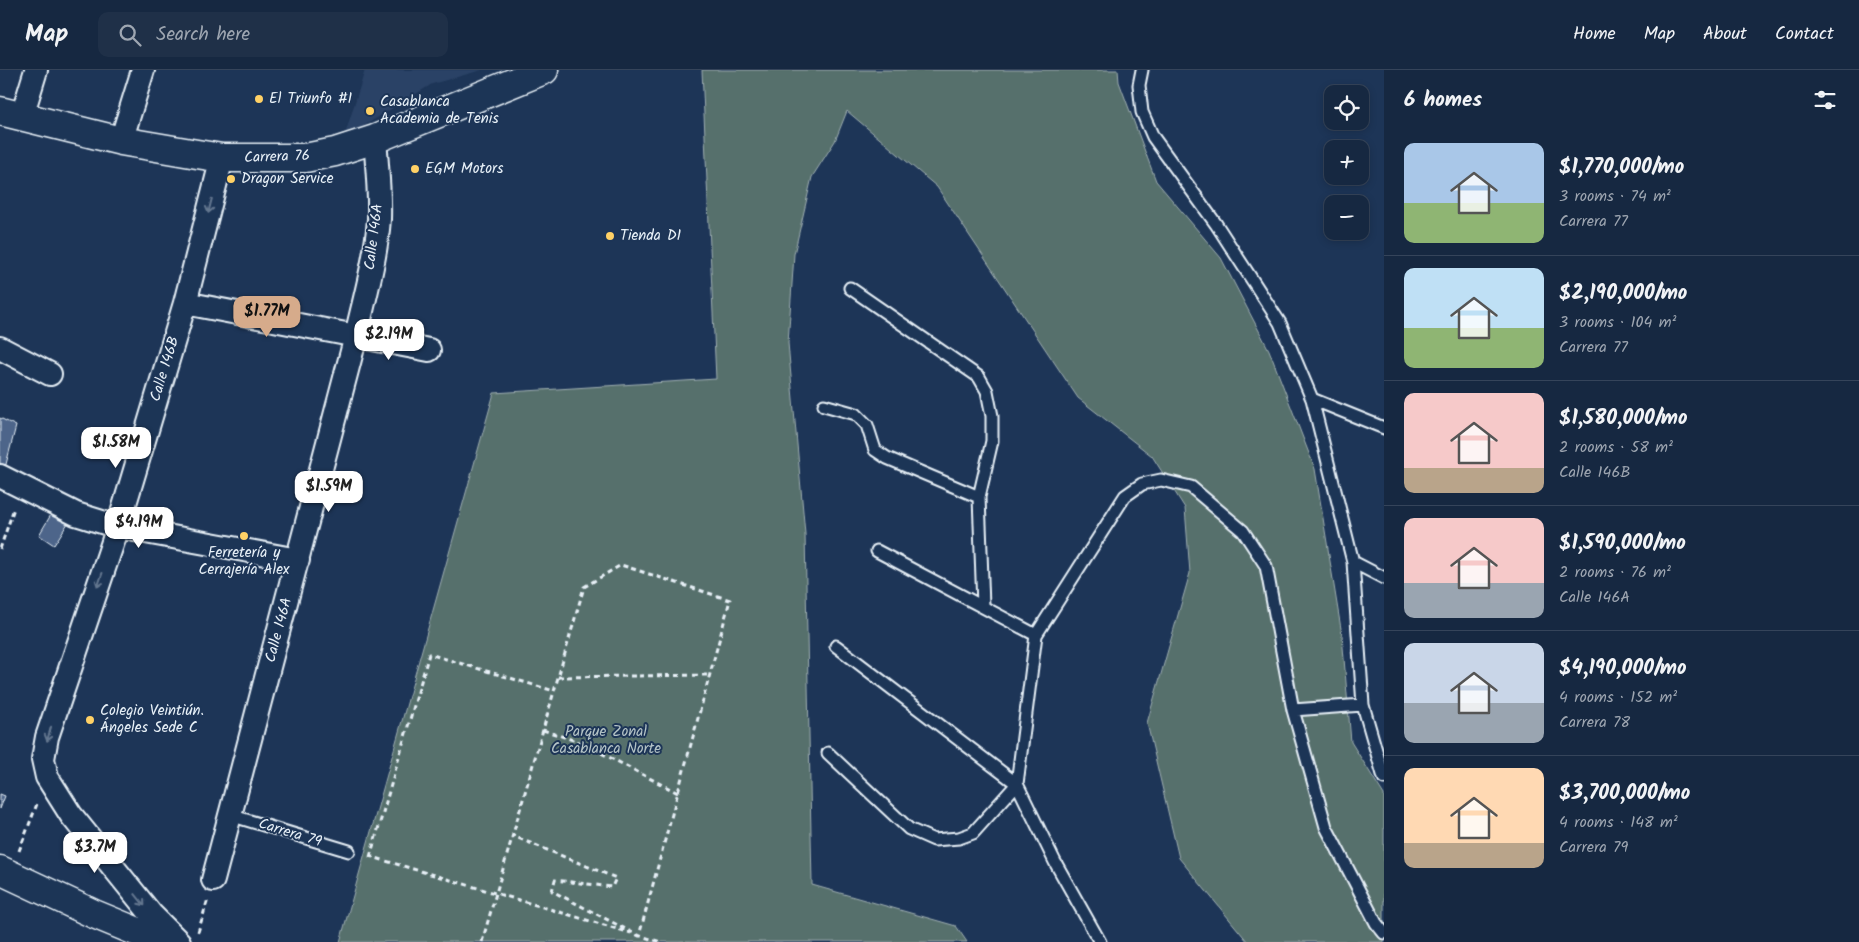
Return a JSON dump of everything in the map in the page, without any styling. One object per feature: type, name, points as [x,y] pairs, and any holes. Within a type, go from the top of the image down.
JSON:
[{"type":"street","points":[[11,114],[36,70]]},
{"type":"street","points":[[121,141],[143,70]]},
{"type":"street","name":"Carrera 76","points":[[11,114],[121,141],[222,158],[306,158],[336,152],[375,139],[544,70]]},
{"type":"street","name":"Calle 146A","points":[[213,880],[356,336],[372,264],[378,220],[379,185],[375,139]]},
{"type":"street","name":"Calle 146B","points":[[47,777],[43,759],[47,737],[118,526],[185,303],[222,158]]},
{"type":"street","points":[[185,303],[429,350]]},
{"type":"street","points":[[0,348],[50,374]]},
{"type":"street","points":[[0,476],[76,514],[118,526],[298,560]]},
{"type":"street","points":[[47,777],[71,815],[151,914],[188,938]]},
{"type":"street","points":[[5,873],[94,914],[162,942]]},
{"type":"lane","points":[[1142,70],[1139,85],[1142,112],[1153,137],[1216,224],[1280,323],[1312,399],[1353,562],[1362,705],[1384,778]]},
{"type":"lane","points":[[850,288],[979,377],[987,391],[992,416],[992,441],[979,497],[983,606]]},
{"type":"lane","points":[[1312,399],[1384,428]]},
{"type":"lane","points":[[824,405],[856,414],[867,425],[875,450],[887,458],[979,497]]},
{"type":"lane","points":[[828,753],[909,829],[934,840],[959,838],[973,832],[1017,784],[1036,634],[1125,496],[1142,484],[1161,480],[1191,487],[1243,531],[1266,566],[1293,710],[1326,827],[1376,923],[1384,933]]},
{"type":"lane","points":[[877,551],[1036,634]]},
{"type":"lane","points":[[1353,562],[1384,578]]},
{"type":"lane","points":[[836,646],[1017,784],[1055,862],[1100,942]]},
{"type":"lane","points":[[1293,710],[1362,705]]},
{"type":"lane","name":"Carrera 79","points":[[230,816],[349,851]]},
{"type":"path","points":[[0,549],[22,486]]},
{"type":"path","points":[[482,942],[584,587],[621,565],[730,600],[639,936]]},
{"type":"path","points":[[370,857],[429,654],[554,691]]},
{"type":"path","points":[[558,677],[710,675]]},
{"type":"path","points":[[543,730],[582,743],[678,793]]},
{"type":"path","points":[[5,873],[47,777]]},
{"type":"path","points":[[513,836],[616,878],[612,887],[555,880],[552,891],[639,936]]},
{"type":"path","points":[[349,851],[661,942]]},
{"type":"path","points":[[188,938],[213,880]]},
{"type":"shaded area","name":"Casablanca Academia de Tenis","points":[[365,70],[482,70],[432,84],[344,138]]},
{"type":"green space","name":"Parque Zonal Casablanca Norte","points":[[702,70],[1118,70],[1119,82],[1156,181],[1221,258],[1269,350],[1315,469],[1342,635],[1351,742],[1384,795],[1384,942],[1248,942],[1179,858],[1147,723],[1190,573],[1185,508],[1152,456],[1078,398],[937,187],[847,111],[835,141],[812,177],[794,254],[788,343],[805,534],[812,885],[956,926],[967,942],[340,942],[494,393],[716,379]]},
{"type":"building","points":[[0,418],[16,426],[5,468],[0,466]]},
{"type":"building","points":[[52,513],[68,523],[54,545],[39,535]]},
{"type":"building","points":[[0,794],[5,796],[0,809]]},
{"type":"place","name":"El Triunfo #1","points":[[259,99]]},
{"type":"place","name":"Casablanca Academia de Tenis","points":[[370,111]]},
{"type":"place","name":"EGM Motors","points":[[415,169]]},
{"type":"place","name":"Dragon Service","points":[[231,179]]},
{"type":"place","name":"Tienda D1","points":[[610,236]]},
{"type":"place","name":"Ferretería y Cerrajería Alex","points":[[244,536]]},
{"type":"place","name":"Colegio Veintiún. Ángeles Sede C","points":[[90,720]]}]
